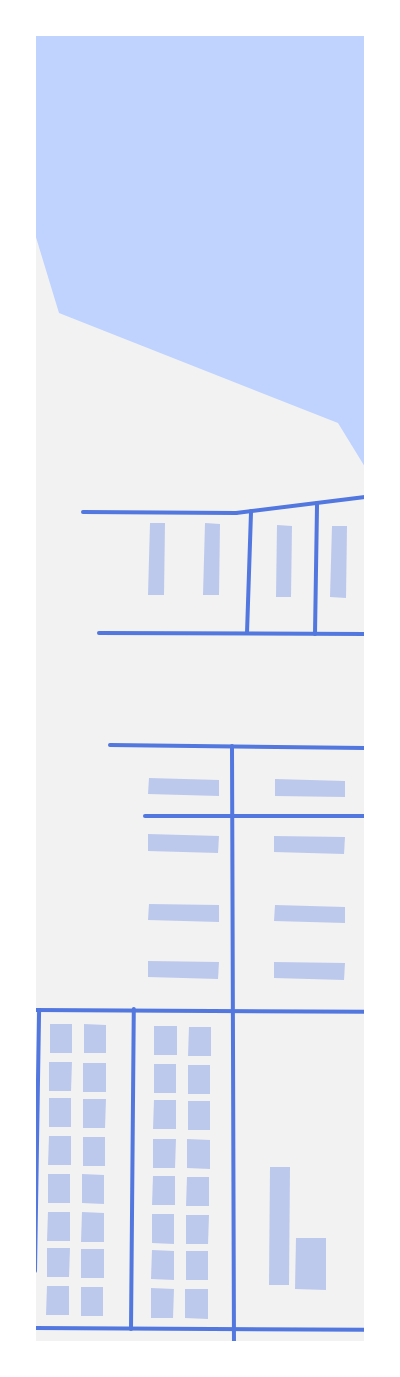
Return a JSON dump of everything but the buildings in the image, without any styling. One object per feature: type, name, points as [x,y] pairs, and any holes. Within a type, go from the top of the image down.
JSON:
[{"type":"lane","points":[[83,512],[251,511],[365,497]]},
{"type":"lane","points":[[315,634],[317,503]]},
{"type":"lane","points":[[247,633],[251,511]]},
{"type":"lane","points":[[99,633],[365,634]]},
{"type":"lane","points":[[110,745],[365,748]]},
{"type":"lane","points":[[232,746],[234,1342]]},
{"type":"lane","points":[[145,816],[365,816]]},
{"type":"lane","points":[[131,1329],[134,1009]]},
{"type":"lane","points":[[35,1271],[37,1010],[134,1009],[365,1012]]},
{"type":"lane","points":[[35,1328],[365,1330]]},
{"type":"water","points":[[35,35],[365,35],[365,467],[338,423],[59,313],[35,234]]}]
